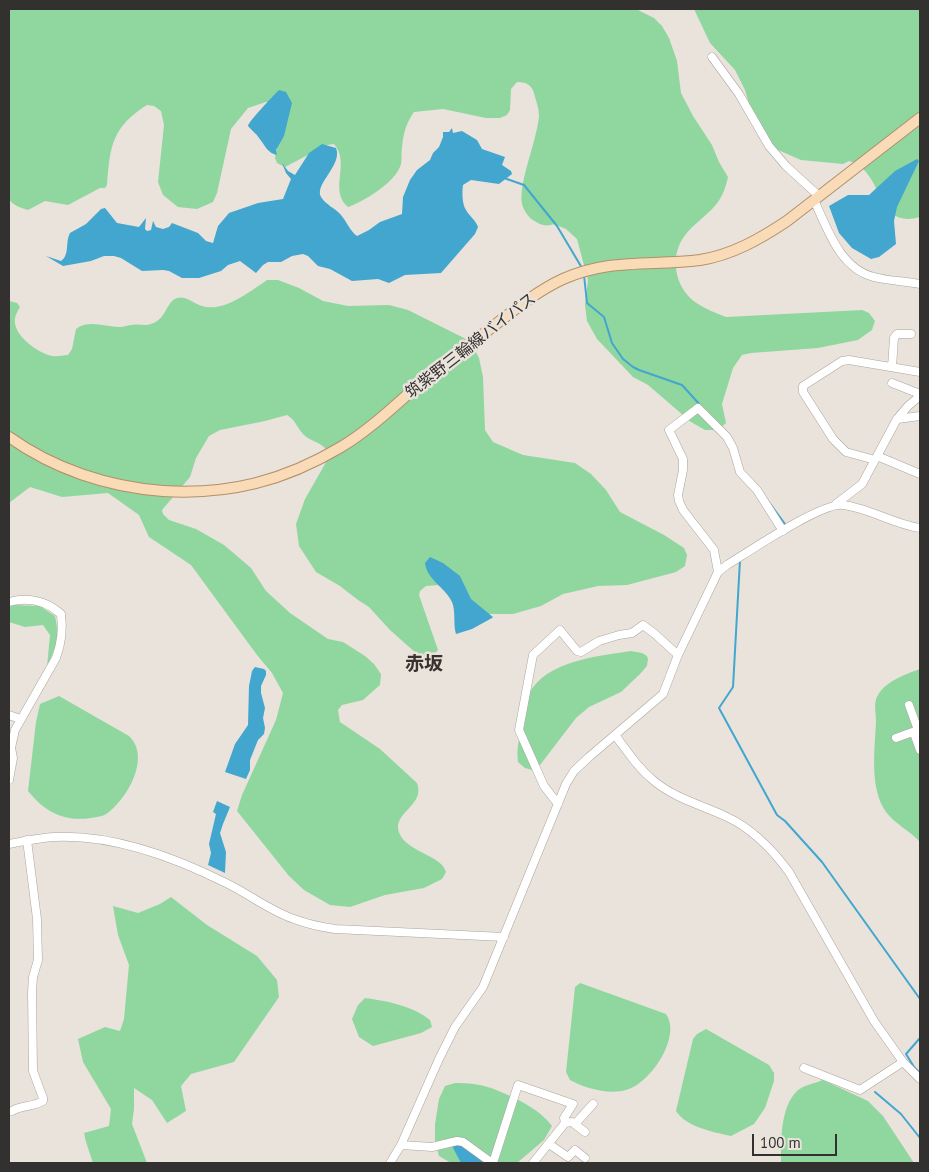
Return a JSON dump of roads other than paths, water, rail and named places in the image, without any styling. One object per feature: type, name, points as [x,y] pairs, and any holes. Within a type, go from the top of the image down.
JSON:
[{"type":"main road","name":"筑紫野三輪線バイパス","points":[[9,437],[46,460],[74,472],[111,483],[190,493],[235,488],[266,481],[307,466],[343,446],[374,424],[436,370],[514,310],[562,279],[615,264],[700,260],[726,254],[766,235],[920,118]]},
{"type":"street","points":[[712,57],[739,94],[769,146],[817,198],[834,242],[856,268],[875,277],[920,284]]},
{"type":"street","points":[[892,367],[894,338],[897,334],[911,334]]},
{"type":"street","points":[[920,372],[842,360],[803,386],[802,389],[834,439],[846,452],[876,458],[920,474]]},
{"type":"street","points":[[390,1163],[401,1145],[455,1027],[483,987],[558,804],[574,771],[662,694],[678,655],[718,572],[783,531],[836,504],[862,484],[897,419],[920,395],[892,383]]},
{"type":"street","points":[[718,572],[714,550],[679,501],[678,495],[683,470],[683,459],[669,430],[698,408],[727,437],[740,472],[757,490],[783,531]]},
{"type":"street","points":[[897,419],[920,416]]},
{"type":"street","points":[[836,504],[850,506],[908,526],[920,528]]},
{"type":"street","points":[[9,602],[20,600],[52,605],[61,614],[63,627],[61,644],[56,658],[15,730],[11,748],[13,758],[9,780]]},
{"type":"street","points":[[558,804],[544,786],[519,730],[533,655],[560,630],[577,651],[581,652],[599,641],[632,633],[643,625],[678,655]]},
{"type":"street","points":[[909,705],[919,729]]},
{"type":"street","points":[[9,715],[20,719]]},
{"type":"street","points":[[896,738],[919,729]]},
{"type":"street","points":[[919,729],[915,736],[920,750]]},
{"type":"street","points":[[615,734],[633,761],[655,782],[677,796],[738,822],[764,843],[778,858],[789,872],[874,1021],[903,1062],[920,1079]]},
{"type":"street","points":[[9,842],[55,837],[118,840],[195,869],[226,883],[292,919],[312,925],[335,929],[504,937]]},
{"type":"street","points":[[12,1111],[17,1107],[38,1104],[43,1101],[33,1071],[32,992],[38,960],[37,919],[27,840]]},
{"type":"street","points":[[804,1068],[860,1090],[903,1062]]},
{"type":"street","points":[[401,1145],[432,1147],[457,1141],[463,1142],[493,1163],[518,1085],[573,1104],[564,1118],[565,1123]]},
{"type":"street","points":[[575,1124],[593,1104]]},
{"type":"street","points":[[533,1163],[565,1123],[572,1122],[585,1132]]},
{"type":"street","points":[[548,1144],[568,1157],[575,1150],[584,1158]]},
{"type":"water","points":[[279,90],[286,92],[292,103],[284,136],[276,150],[277,155],[268,151],[248,126]]},
{"type":"water","points":[[452,128],[453,133],[462,131],[477,140],[482,149],[505,157],[502,165],[511,171],[512,174],[499,184],[471,180],[463,185],[465,207],[478,227],[475,234],[441,273],[405,275],[389,283],[378,279],[352,281],[330,269],[318,266],[308,256],[303,254],[292,256],[281,262],[268,262],[256,273],[240,261],[228,265],[221,271],[199,278],[182,278],[169,271],[142,271],[121,258],[114,256],[104,256],[91,261],[63,266],[46,256],[61,261],[66,255],[70,233],[86,224],[101,209],[105,208],[117,223],[139,227],[146,218],[145,229],[147,231],[151,230],[153,221],[156,227],[163,229],[169,227],[172,223],[198,233],[206,241],[213,243],[218,226],[229,213],[258,203],[283,199],[291,179],[282,163],[288,171],[295,175],[309,153],[322,144],[336,148],[337,154],[336,161],[321,186],[321,197],[341,215],[352,232],[357,236],[380,222],[402,214],[403,197],[410,180],[417,170],[430,160],[433,153],[439,147],[443,132],[449,132]]},
{"type":"water","points":[[917,159],[919,161],[897,207],[894,221],[896,244],[879,257],[871,259],[852,248],[839,233],[829,206],[848,195],[869,195],[895,171]]},
{"type":"water","points":[[430,557],[443,563],[460,576],[471,599],[493,617],[472,629],[456,634],[452,602],[426,569],[425,563]]},
{"type":"water","points":[[255,667],[266,671],[261,686],[265,708],[263,718],[265,728],[264,734],[258,740],[250,760],[250,770],[246,779],[225,772],[235,744],[248,725],[249,686],[252,671]]},
{"type":"water","points":[[217,801],[230,807],[220,833],[226,852],[225,873],[208,865],[211,853],[209,844],[216,814],[213,812]]},
{"type":"water","points":[[451,1144],[465,1147],[485,1163],[461,1163]]},
{"type":"waterway","points":[[504,178],[524,185],[557,226],[582,268]]},
{"type":"waterway","points":[[584,275],[587,303],[604,317],[612,343],[623,359],[639,370],[682,385],[701,406]]},
{"type":"waterway","points":[[754,482],[785,524],[782,526]]},
{"type":"waterway","points":[[740,560],[733,687],[719,708],[777,815],[785,821],[822,862],[920,999]]},
{"type":"waterway","points":[[920,1038],[906,1054],[920,1073]]},
{"type":"waterway","points":[[875,1092],[901,1114],[920,1138]]},
{"type":"district","name":"赤坂","points":[[424,665]]}]
